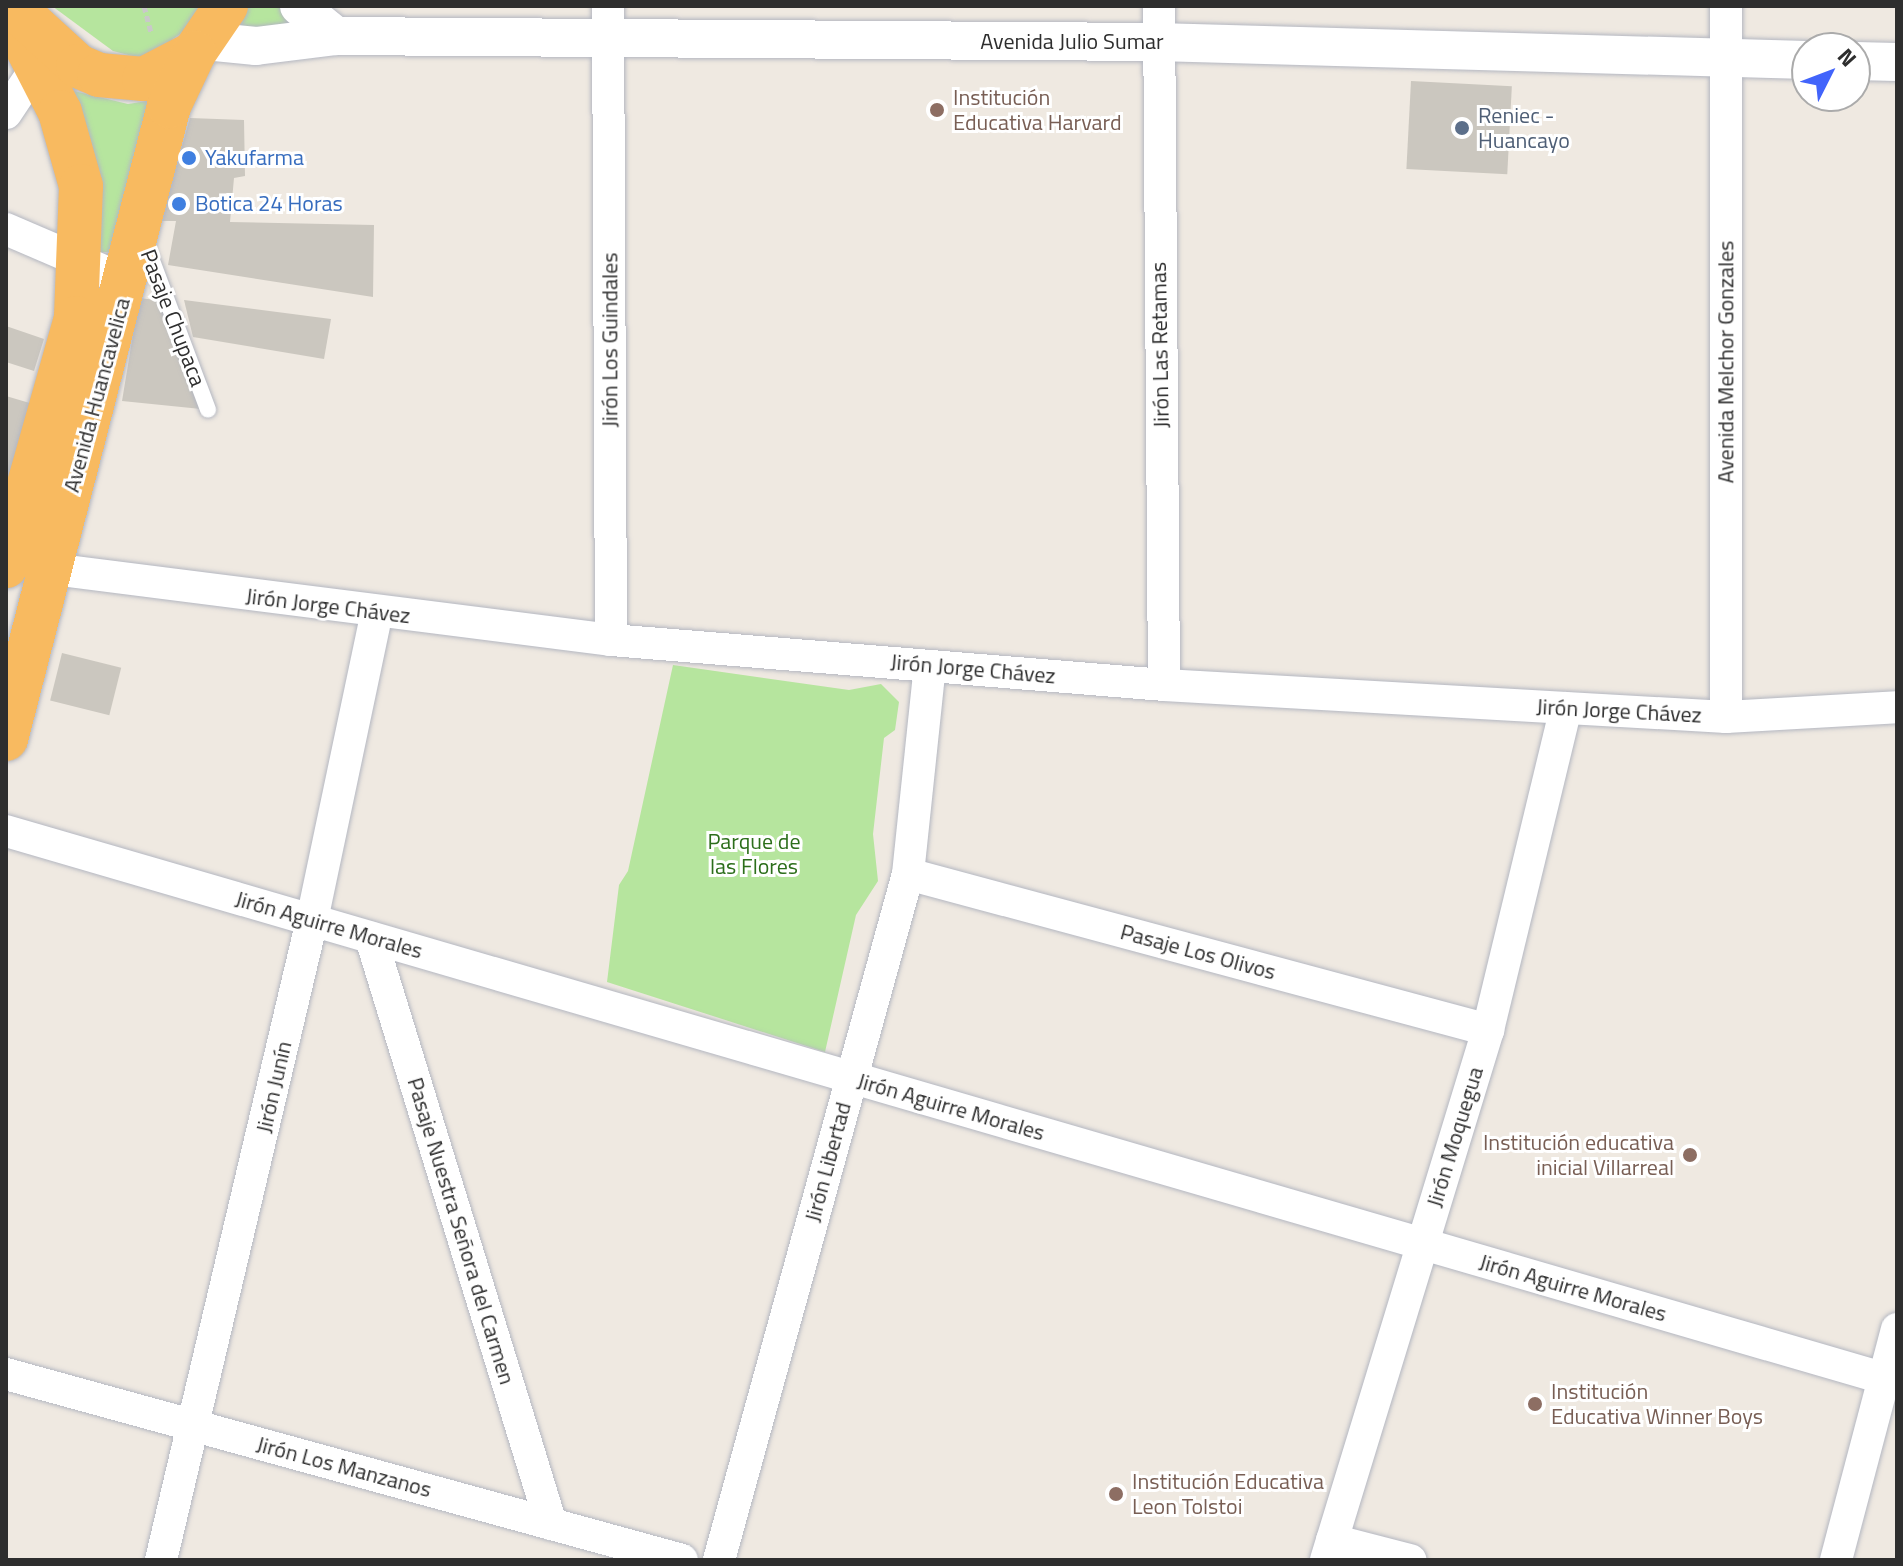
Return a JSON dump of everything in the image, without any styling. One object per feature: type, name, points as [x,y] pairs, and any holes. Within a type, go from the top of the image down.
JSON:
[{"type":"highway","points":[[13,6],[78,66],[99,75],[144,79],[208,33]]},
{"type":"highway","name":"Avenida Huancavelica","points":[[6,7],[60,112],[81,186],[76,318],[8,547]]},
{"type":"highway","name":"Avenida Huancavelica","points":[[6,739],[127,281],[169,106],[208,33]]},
{"type":"street","points":[[299,6],[336,36]]},
{"type":"street","name":"Avenida Melchor Gonzales","points":[[1726,6],[1726,717]]},
{"type":"street","name":"Avenida Julio Sumar","points":[[208,33],[256,46],[336,36],[608,22],[1158,24],[1726,59],[1791,60]]},
{"type":"street","name":"Jirón Los Guindales","points":[[608,22],[611,640]]},
{"type":"street","name":"Jirón Las Retamas","points":[[1158,24],[1164,685]]},
{"type":"street","points":[[1871,61],[1897,62]]},
{"type":"street","points":[[6,113],[36,68]]},
{"type":"street","points":[[6,229],[79,264],[127,281]]},
{"type":"street","points":[[8,547],[52,569]]},
{"type":"street","name":"Jirón Jorge Chávez","points":[[52,569],[611,640],[1164,685],[1726,717],[1897,707]]},
{"type":"street","name":"Jirón Junín","points":[[161,1560],[196,1427],[312,920],[377,612]]},
{"type":"street","name":"Jirón Libertad","points":[[719,1560],[908,874],[930,666]]},
{"type":"street","name":"Jirón Moquegua","points":[[1329,1550],[1488,1030],[1566,708]]},
{"type":"street","name":"Jirón Aguirre Morales","points":[[6,831],[1890,1380]]},
{"type":"street","name":"Pasaje Los Olivos","points":[[908,874],[1488,1030]]},
{"type":"street","name":"Pasaje Nuestra Señora del Carmen","points":[[371,938],[551,1524]]},
{"type":"street","points":[[1836,1560],[1890,1380],[1897,1329]]},
{"type":"street","name":"Jirón Los Manzanos","points":[[6,1374],[682,1560]]},
{"type":"street","points":[[1329,1550],[1410,1560]]},
{"type":"lane","name":"Pasaje Chupaca","points":[[138,226],[208,410]]},
{"type":"green space","points":[[52,6],[203,6],[196,23],[144,59],[113,51]]},
{"type":"green space","points":[[242,6],[276,6],[307,22],[234,36]]},
{"type":"green space","points":[[70,90],[128,104],[160,99],[111,252],[100,252]]},
{"type":"green space","name":"Parque de las Flores","points":[[673,665],[849,690],[881,684],[899,702],[895,730],[884,738],[873,834],[878,881],[856,915],[825,1052],[607,982],[619,885],[628,871]]},
{"type":"building","name":"Reniec - Huancayo","points":[[1411,81],[1512,86],[1507,174],[1406,169]]},
{"type":"building","points":[[190,118],[244,120],[245,176],[234,178],[230,222],[374,225],[373,297],[168,265],[176,221],[160,221]]},
{"type":"building","points":[[139,298],[165,301],[201,409],[122,401]]},
{"type":"building","points":[[184,300],[331,319],[324,359],[193,337]]},
{"type":"building","points":[[6,326],[44,339],[34,371],[6,362]]},
{"type":"building","points":[[6,396],[33,404],[6,495]]},
{"type":"building","points":[[62,653],[121,668],[109,715],[50,701]]},
{"type":"place","name":"Institución Educativa Harvard","points":[[937,110]]},
{"type":"place","name":"Reniec - Huancayo","points":[[1462,128]]},
{"type":"place","name":"Yakufarma","points":[[189,158]]},
{"type":"place","name":"Botica 24 Horas","points":[[179,204]]},
{"type":"place","name":"Institución educativa inicial Villarreal","points":[[1690,1155]]},
{"type":"place","name":"Institución Educativa Winner Boys","points":[[1535,1404]]},
{"type":"place","name":"Institución Educativa Leon Tolstoi","points":[[1116,1494]]}]
